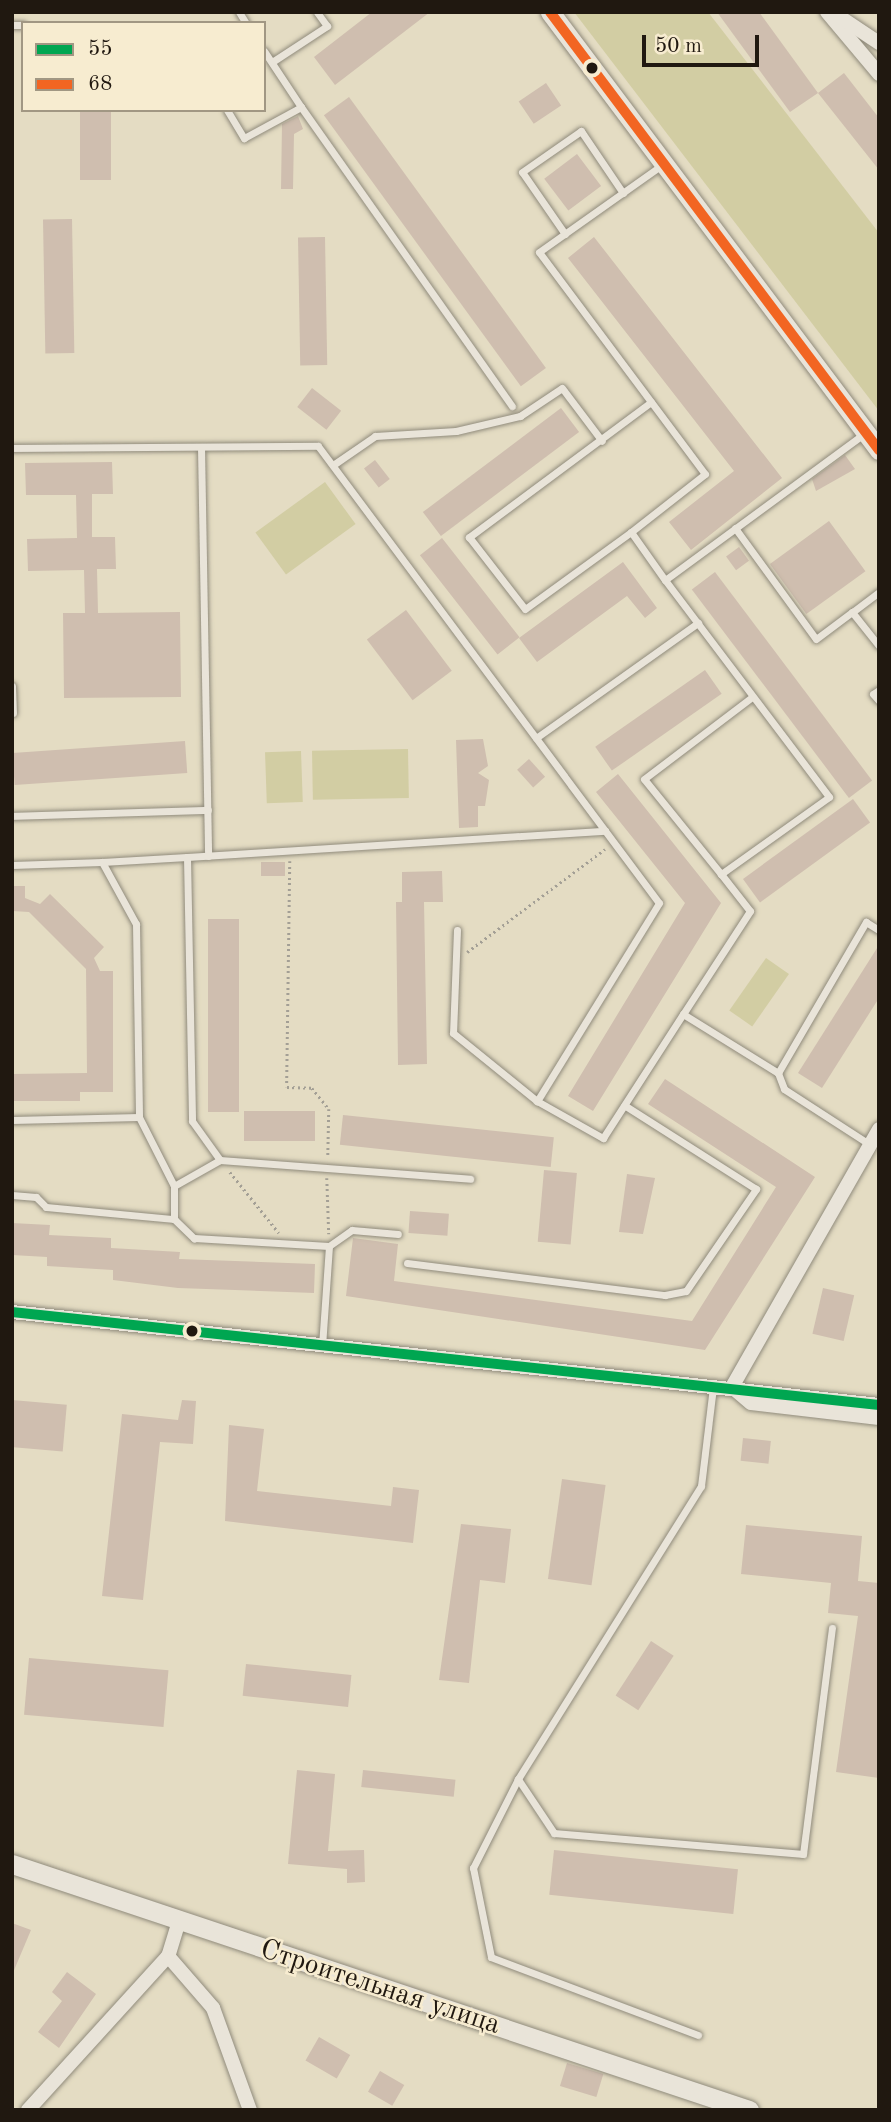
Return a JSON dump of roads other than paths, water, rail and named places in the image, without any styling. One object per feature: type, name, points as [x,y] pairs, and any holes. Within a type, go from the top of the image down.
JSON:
[{"type":"main road","points":[[550,12],[666,162],[879,450]]},
{"type":"main road","name":"Строительная улица","points":[[12,1864],[741,2109]]},
{"type":"street","points":[[828,12],[879,74]]},
{"type":"street","points":[[833,12],[879,44]]},
{"type":"street","points":[[732,1387],[879,1129]]},
{"type":"street","points":[[12,1312],[322,1347],[732,1387],[879,1405]]},
{"type":"street","points":[[732,1387],[751,1403],[879,1418]]},
{"type":"street","points":[[27,2110],[167,1955],[179,1921]]},
{"type":"street","points":[[167,1955],[213,2008],[253,2108]]},
{"type":"lane","points":[[272,62],[327,26],[317,12]]},
{"type":"lane","points":[[266,54],[512,406]]},
{"type":"lane","points":[[228,112],[244,138],[301,107]]},
{"type":"lane","points":[[565,234],[522,172],[581,131],[623,193]]},
{"type":"lane","points":[[651,402],[602,441],[469,537],[525,609],[705,474],[540,252],[666,162]]},
{"type":"lane","points":[[333,465],[375,436],[456,431],[520,416],[562,388],[602,441]]},
{"type":"lane","points":[[665,580],[866,433]]},
{"type":"lane","points":[[12,448],[318,446],[659,903],[537,1101]]},
{"type":"lane","points":[[201,447],[208,856]]},
{"type":"lane","points":[[735,528],[816,639],[879,592]]},
{"type":"lane","points":[[631,532],[829,797],[721,874]]},
{"type":"lane","points":[[852,612],[879,646]]},
{"type":"lane","points":[[536,738],[698,623]]},
{"type":"lane","points":[[12,686],[13,713]]},
{"type":"lane","points":[[879,690],[873,694],[879,701]]},
{"type":"lane","points":[[457,930],[453,1034],[537,1101],[603,1138],[750,911],[643,779],[752,697]]},
{"type":"lane","points":[[12,816],[208,810]]},
{"type":"lane","points":[[12,865],[208,856],[605,831]]},
{"type":"lane","points":[[187,857],[191,1121],[220,1160]]},
{"type":"lane","points":[[102,862],[136,924],[139,1118],[174,1186],[174,1219]]},
{"type":"lane","points":[[778,1073],[866,922],[879,930]]},
{"type":"lane","points":[[683,1014],[778,1073],[784,1089],[870,1144]]},
{"type":"lane","points":[[408,1263],[665,1295],[685,1292],[756,1189],[624,1105]]},
{"type":"lane","points":[[12,1120],[139,1118]]},
{"type":"lane","points":[[174,1186],[220,1160],[327,1171],[470,1179]]},
{"type":"lane","points":[[12,1195],[36,1197],[46,1207],[174,1219],[194,1238],[329,1246],[352,1230],[398,1234]]},
{"type":"lane","points":[[322,1347],[329,1246]]},
{"type":"lane","points":[[698,2035],[491,1957],[473,1868],[517,1779],[701,1486],[713,1387]]},
{"type":"lane","points":[[517,1779],[554,1833],[803,1854],[832,1628]]}]
